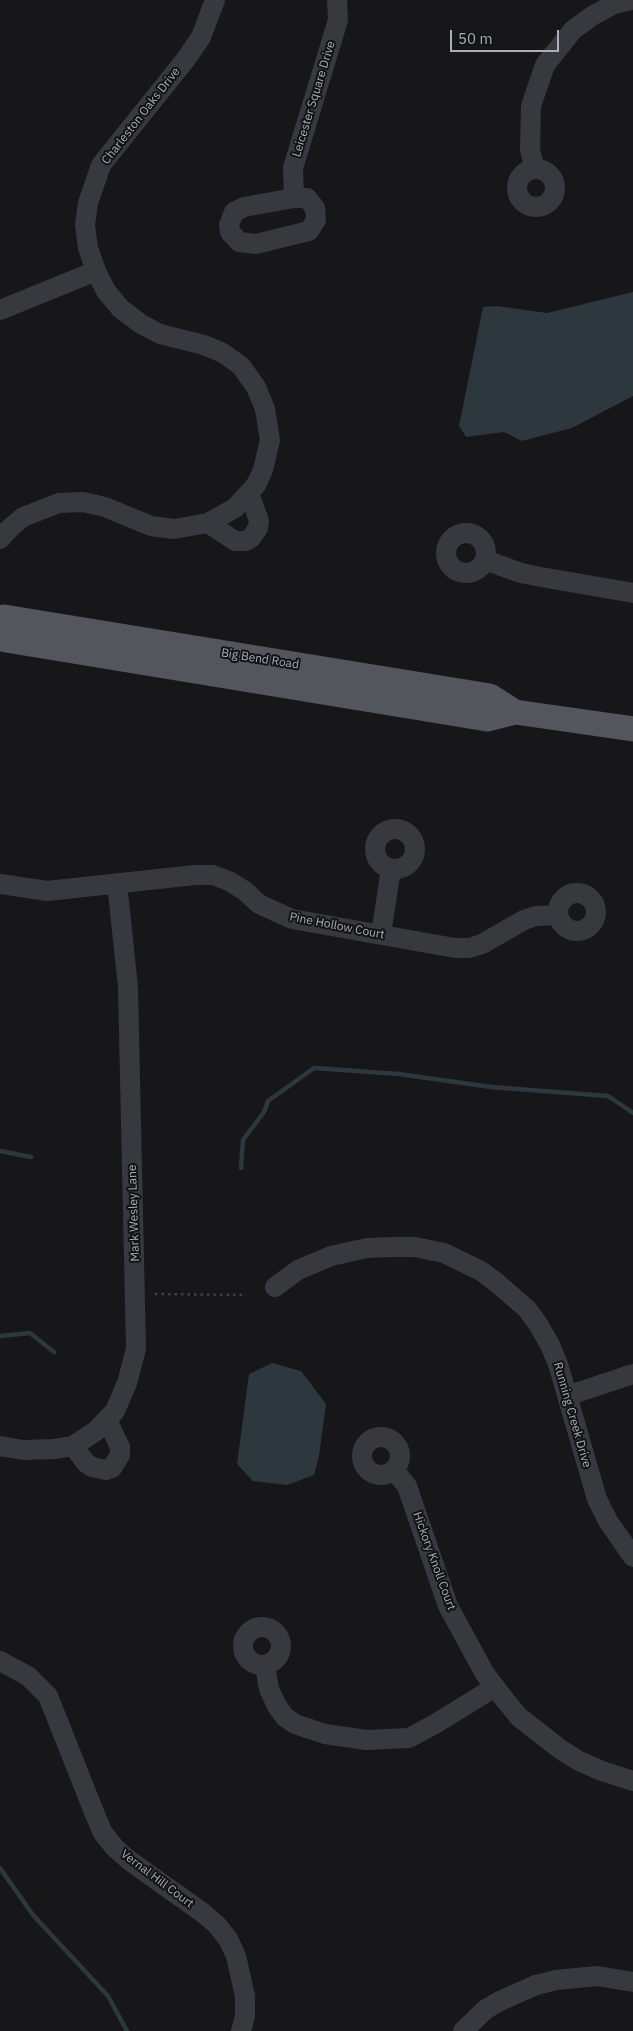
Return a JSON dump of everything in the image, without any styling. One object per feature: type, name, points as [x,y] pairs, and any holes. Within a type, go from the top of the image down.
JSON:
[{"type":"main road","name":"Big Bend Road","points":[[0,618],[4,617],[490,696],[515,712]]},
{"type":"main road","name":"Big Bend Road","points":[[0,637],[6,640],[487,719],[515,712],[633,729]]},
{"type":"street","name":"Charleston Oaks Drive","points":[[0,539],[9,529],[24,518],[60,503],[83,502],[105,507],[151,526],[174,529],[208,523],[235,508],[256,485],[264,470],[270,440],[265,409],[256,388],[241,366],[223,353],[160,334],[140,324],[121,309],[106,291],[96,271],[88,248],[85,225],[88,203],[102,165],[186,59],[201,37],[215,0]]},
{"type":"street","name":"Leicester Square Drive","points":[[294,198],[293,168],[338,20],[336,0]]},
{"type":"street","points":[[535,169],[530,150],[531,106],[545,65],[558,46],[579,25],[614,4],[631,0]]},
{"type":"street","points":[[0,310],[96,271]]},
{"type":"street","points":[[208,523],[235,541],[246,541],[252,538],[258,528],[259,521],[249,493]]},
{"type":"street","points":[[485,560],[535,576],[633,594]]},
{"type":"street","points":[[381,934],[391,869]]},
{"type":"street","name":"Pine Hollow Court","points":[[0,884],[47,891],[195,875],[212,876],[229,881],[245,890],[259,904],[292,919],[455,948],[469,948],[482,944],[524,920],[536,916],[558,915]]},
{"type":"street","name":"Mark Wesley Lane","points":[[0,1446],[39,1451],[73,1446],[115,1412],[127,1383],[136,1349],[128,987],[117,883]]},
{"type":"street","name":"Running Creek Drive","points":[[275,1287],[298,1270],[331,1256],[367,1248],[415,1247],[444,1254],[481,1271],[527,1309],[550,1345],[558,1364],[597,1499],[608,1521],[633,1557]]},
{"type":"street","points":[[567,1396],[633,1374]]},
{"type":"street","points":[[73,1446],[86,1463],[92,1467],[106,1470],[112,1468],[120,1455],[120,1447],[107,1420]]},
{"type":"street","name":"Hickory Knoll Court","points":[[394,1470],[407,1486],[448,1606],[474,1655],[519,1717],[560,1749],[579,1760],[602,1771],[633,1781]]},
{"type":"street","name":"Vernal Hill Court","points":[[0,1661],[28,1676],[48,1696],[96,1817],[109,1840],[130,1861],[203,1913],[217,1925],[228,1940],[236,1956],[245,1996],[245,2016],[241,2031]]},
{"type":"street","points":[[265,1665],[269,1689],[285,1717],[295,1724],[325,1734],[357,1740],[409,1738],[496,1687]]},
{"type":"street","points":[[463,2031],[500,2000],[536,1984],[597,1976],[633,1982]]},
{"type":"path","points":[[155,1294],[245,1296]]},
{"type":"shaded area","points":[[633,292],[633,396],[572,428],[522,441],[504,432],[466,437],[459,426],[483,307],[497,306],[547,313]]},
{"type":"shaded area","points":[[272,1363],[301,1371],[326,1404],[319,1456],[314,1475],[287,1485],[253,1481],[237,1464],[249,1374]]},
{"type":"waterway","points":[[241,1168],[243,1140],[264,1112],[268,1101],[314,1068],[399,1074],[491,1087],[608,1096],[633,1113]]},
{"type":"waterway","points":[[0,1151],[31,1157]]},
{"type":"waterway","points":[[0,1336],[30,1333],[54,1352]]},
{"type":"waterway","points":[[0,1868],[33,1915],[108,1996],[127,2031]]}]
